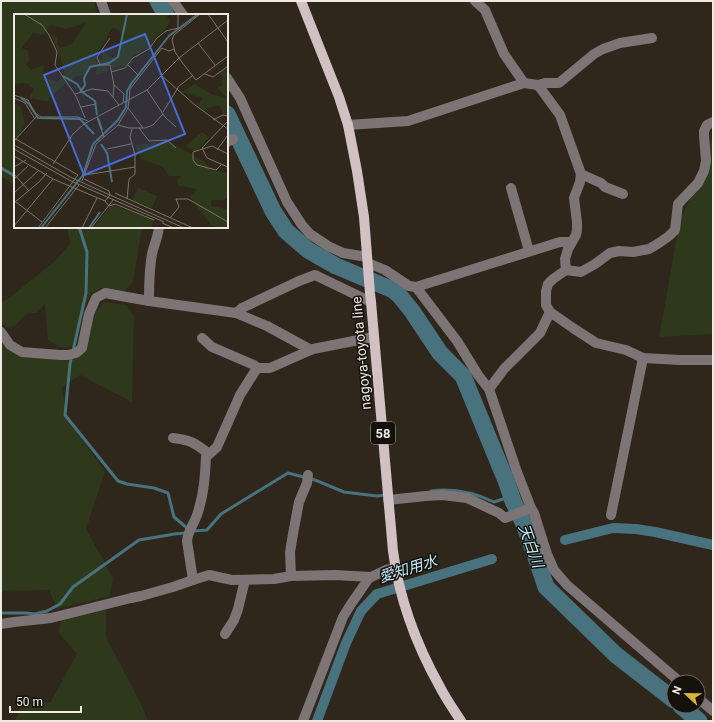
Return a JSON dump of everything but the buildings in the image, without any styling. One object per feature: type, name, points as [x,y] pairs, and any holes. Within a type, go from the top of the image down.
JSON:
[{"type":"main road","name":"nagoya-toyota line","points":[[301,1],[339,97],[348,125],[359,179],[364,218],[388,500],[396,571],[402,596],[418,643],[440,688],[461,721]]},
{"type":"street","points":[[101,1],[106,14]]},
{"type":"street","points":[[173,1],[182,14]]},
{"type":"street","points":[[475,1],[486,10],[504,54],[524,83]]},
{"type":"street","points":[[348,125],[408,121],[524,83],[538,85],[545,83],[559,83],[594,54],[610,46],[652,38]]},
{"type":"street","points":[[228,80],[240,98],[287,202],[302,225],[310,234],[328,246],[385,270],[409,286],[416,287],[560,242],[571,242]]},
{"type":"street","points":[[538,85],[560,115],[581,174],[580,182],[574,198],[578,230],[568,249],[565,259],[566,270]]},
{"type":"street","points":[[713,122],[707,125],[704,131],[706,161],[704,171],[698,183],[678,204],[675,230],[669,236],[649,249],[633,252],[619,251],[610,253],[581,272],[566,270],[548,284],[546,291],[546,305],[550,312],[596,343],[626,350],[643,358],[713,360]]},
{"type":"street","points":[[581,174],[592,178],[605,187],[623,194]]},
{"type":"street","points":[[511,188],[529,251]]},
{"type":"street","points":[[149,301],[149,276],[152,254],[159,228]]},
{"type":"street","points":[[236,313],[249,304],[315,275],[370,298]]},
{"type":"street","points":[[416,287],[457,341],[489,390],[517,472],[534,513],[554,570],[562,580],[613,626],[670,674]]},
{"type":"street","points":[[1,332],[10,345],[22,352],[60,355],[76,353],[82,348],[89,314],[96,298],[105,293],[149,301],[236,313],[267,326],[311,350]]},
{"type":"street","points":[[489,390],[504,369],[540,333],[550,312]]},
{"type":"street","points":[[202,338],[212,347],[254,365],[257,368],[270,368],[311,350],[374,337]]},
{"type":"street","points":[[611,515],[643,358]]},
{"type":"street","points":[[193,580],[187,541],[189,532],[198,514],[204,490],[206,457],[217,447],[240,395],[257,368]]},
{"type":"street","points":[[173,438],[192,442],[210,454]]},
{"type":"street","points":[[291,576],[290,552],[293,534],[299,502],[307,483],[308,475]]},
{"type":"street","points":[[388,500],[442,495],[467,498],[499,513],[505,518],[531,508]]},
{"type":"street","points":[[302,721],[343,617],[351,604],[370,578],[386,570],[396,571]]},
{"type":"street","points":[[1,624],[51,618],[141,596],[209,575],[232,580],[335,575],[371,577],[370,578]]},
{"type":"street","points":[[225,634],[234,620],[245,580]]},
{"type":"green space","points":[[1,1],[94,1],[97,14],[14,14],[14,185],[1,176]]},
{"type":"green space","points":[[713,133],[713,334],[659,337],[680,219],[695,190]]},
{"type":"green space","points":[[67,228],[142,228],[133,282],[122,293],[101,288],[92,293],[87,301],[77,344],[65,348],[48,340],[45,303],[37,313],[26,314],[15,326],[5,327],[1,321],[1,303],[12,296],[56,260],[70,244]]},
{"type":"green space","points":[[104,302],[126,305],[134,315],[132,402],[80,375],[62,387],[66,416],[105,472],[86,529],[113,578],[110,596],[57,609],[49,590],[1,591],[1,338],[21,354],[84,351],[94,314]]},
{"type":"green space","points":[[106,609],[106,637],[140,702],[148,721],[15,721],[22,700],[50,703],[77,654],[59,633],[61,619]]},
{"type":"waterway","points":[[158,1],[165,14]]},
{"type":"waterway","name":"天白川","points":[[228,116],[273,211],[286,231],[308,250],[336,266],[393,290],[412,311],[440,353],[463,376],[513,501],[524,524],[546,587],[616,655],[666,694]]},
{"type":"waterway","points":[[1,168],[14,175]]},
{"type":"waterway","points":[[79,228],[87,252],[86,293],[70,364],[65,415],[118,481],[127,484],[154,488],[168,493],[174,517],[187,528],[194,531],[207,530],[221,514],[288,473],[315,480],[344,492],[377,496],[385,495]]},
{"type":"waterway","points":[[431,491],[447,490],[463,492],[494,502],[512,497]]},
{"type":"waterway","name":"愛知用水","points":[[565,540],[613,528],[655,532],[713,545]]},
{"type":"waterway","points":[[1,613],[35,614],[47,611],[60,604],[73,587],[139,540],[186,533]]},
{"type":"waterway","name":"愛知用水","points":[[317,721],[346,643],[361,611],[377,594],[492,559]]},
{"type":"waterway","name":"天白川","points":[[691,714],[699,721]]}]
